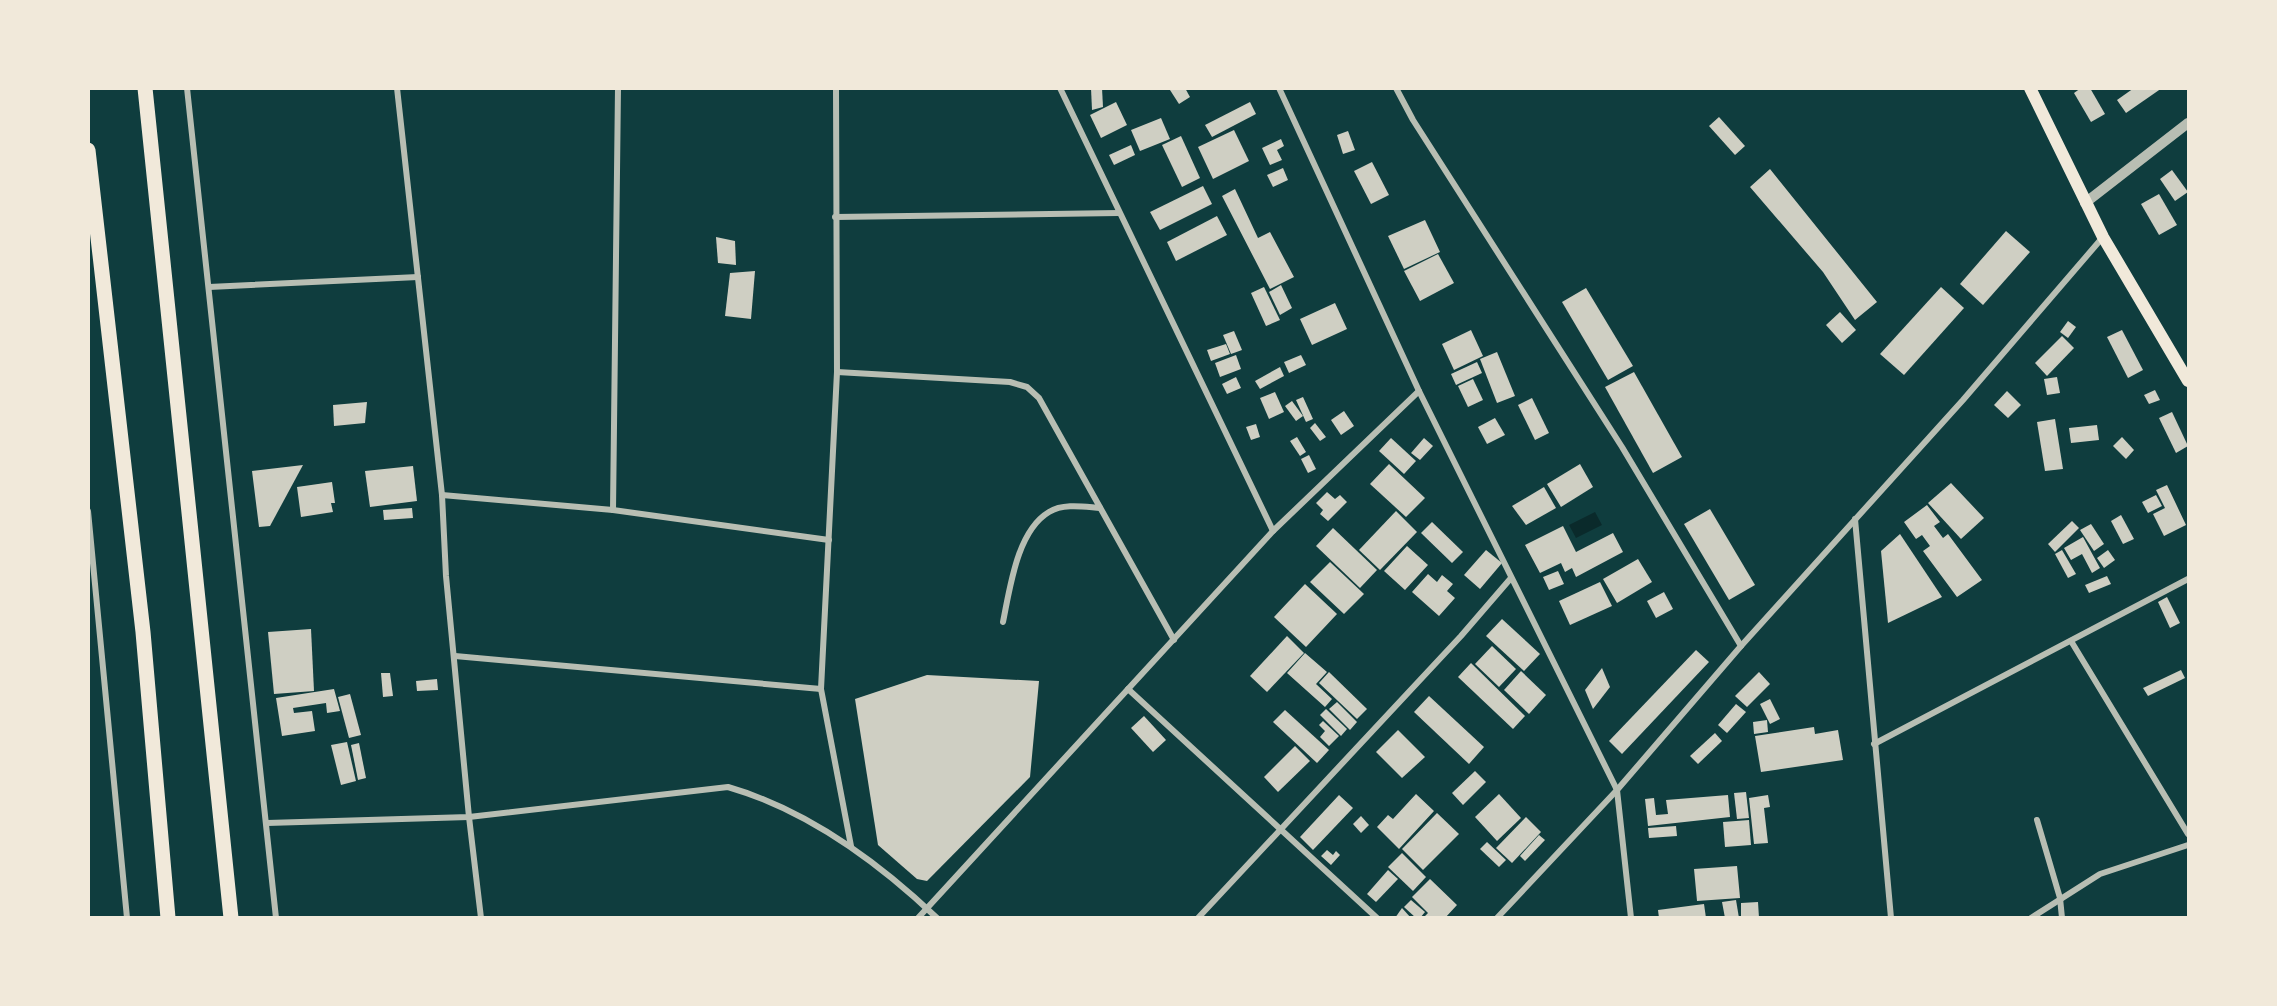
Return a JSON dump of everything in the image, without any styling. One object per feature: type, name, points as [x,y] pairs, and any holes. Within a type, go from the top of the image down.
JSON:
[{"type":"highway","points":[[145,88],[231,918]]},
{"type":"highway","points":[[88,150],[143,632],[168,918]]},
{"type":"main road","points":[[2030,88],[2103,237],[2188,381]]},
{"type":"street","points":[[188,88],[276,918]]},
{"type":"street","points":[[397,88],[442,495],[446,576],[481,918]]},
{"type":"street","points":[[613,510],[618,88]]},
{"type":"street","points":[[836,88],[837,372],[821,689],[850,846]]},
{"type":"street","points":[[1060,88],[1274,531]]},
{"type":"street","points":[[1279,88],[1419,391],[1617,790],[1631,918]]},
{"type":"street","points":[[1396,88],[1413,120],[1622,447],[1741,646]]},
{"type":"street","points":[[2085,203],[2188,123]]},
{"type":"street","points":[[835,217],[1119,213]]},
{"type":"street","points":[[1497,918],[1617,790],[1741,646],[1963,400],[2103,237]]},
{"type":"street","points":[[209,288],[418,277]]},
{"type":"street","points":[[837,372],[1010,382],[1026,387],[1039,398],[1174,640]]},
{"type":"street","points":[[918,918],[1274,531],[1419,391]]},
{"type":"street","points":[[442,495],[613,510],[829,540]]},
{"type":"street","points":[[1003,621],[1018,552],[1037,525],[1049,512],[1069,506],[1100,508]]},
{"type":"street","points":[[88,511],[100,614],[127,918]]},
{"type":"street","points":[[1855,519],[1891,918]]},
{"type":"street","points":[[1198,918],[1279,828],[1461,636],[1511,578]]},
{"type":"street","points":[[1874,744],[2188,579]]},
{"type":"street","points":[[2071,641],[2188,834]]},
{"type":"street","points":[[455,656],[821,689]]},
{"type":"street","points":[[1128,689],[1377,918]]},
{"type":"street","points":[[267,823],[469,817],[728,787],[761,796],[850,846],[937,918]]},
{"type":"street","points":[[2037,820],[2060,898],[2062,918]]},
{"type":"street","points":[[2031,918],[2060,898],[2111,869],[2188,845]]},
{"type":"water","points":[[1595,512],[1602,525],[1576,538],[1569,525]]},
{"type":"building","points":[[1091,88],[1102,88],[1103,107],[1092,110]]},
{"type":"building","points":[[1185,88],[1190,97],[1179,104],[1170,90]]},
{"type":"building","points":[[2081,88],[2090,88],[2105,114],[2091,122],[2074,93]]},
{"type":"building","points":[[2134,88],[2162,88],[2126,113],[2117,100]]},
{"type":"building","points":[[1116,102],[1127,125],[1101,138],[1090,115]]},
{"type":"building","points":[[1250,102],[1256,114],[1212,137],[1205,125]]},
{"type":"building","points":[[1719,117],[1745,146],[1735,155],[1709,126]]},
{"type":"building","points":[[1161,118],[1170,139],[1140,151],[1131,130]]},
{"type":"building","points":[[1234,130],[1249,161],[1213,179],[1198,147]]},
{"type":"building","points":[[1348,131],[1355,150],[1343,154],[1337,135]]},
{"type":"building","points":[[1181,136],[1200,178],[1182,187],[1162,145]]},
{"type":"building","points":[[1281,139],[1284,146],[1277,150],[1282,160],[1270,165],[1262,148]]},
{"type":"building","points":[[1131,145],[1135,155],[1114,165],[1109,155]]},
{"type":"building","points":[[1372,162],[1389,195],[1371,204],[1354,171]]},
{"type":"building","points":[[1283,168],[1288,180],[1273,187],[1267,175]]},
{"type":"building","points":[[1770,169],[1877,302],[1855,320],[1823,272],[1750,187]]},
{"type":"building","points":[[2172,170],[2188,192],[2175,201],[2160,179]]},
{"type":"building","points":[[1203,186],[1212,204],[1160,230],[1150,212]]},
{"type":"building","points":[[1235,189],[1258,238],[1270,232],[1294,277],[1270,289],[1222,196]]},
{"type":"building","points":[[2159,194],[2177,225],[2159,235],[2141,204]]},
{"type":"building","points":[[1217,216],[1227,235],[1176,261],[1167,242]]},
{"type":"building","points":[[1425,220],[1440,252],[1404,269],[1388,236]]},
{"type":"building","points":[[2006,231],[2030,252],[1983,305],[1960,284]]},
{"type":"building","points":[[716,237],[735,241],[736,265],[718,263]]},
{"type":"building","points":[[1438,254],[1454,283],[1420,301],[1404,271]]},
{"type":"building","points":[[755,271],[751,319],[725,316],[730,273]]},
{"type":"building","points":[[1281,285],[1292,308],[1280,315],[1269,292]]},
{"type":"building","points":[[1264,287],[1280,320],[1266,326],[1251,293]]},
{"type":"building","points":[[1941,287],[1964,308],[1904,375],[1880,354]]},
{"type":"building","points":[[1586,288],[1633,366],[1608,380],[1562,302]]},
{"type":"building","points":[[1335,303],[1347,329],[1312,345],[1300,319]]},
{"type":"building","points":[[1840,312],[1856,330],[1842,343],[1826,325]]},
{"type":"building","points":[[2068,321],[2076,327],[2068,338],[2060,332]]},
{"type":"building","points":[[1471,330],[1483,356],[1454,370],[1442,344]]},
{"type":"building","points":[[2122,330],[2143,370],[2128,378],[2107,337]]},
{"type":"building","points":[[1234,331],[1242,350],[1231,354],[1223,335]]},
{"type":"building","points":[[2062,336],[2074,348],[2047,376],[2035,363]]},
{"type":"building","points":[[1226,344],[1230,354],[1211,361],[1207,350]]},
{"type":"building","points":[[1497,352],[1515,396],[1497,403],[1480,359]]},
{"type":"building","points":[[1236,355],[1241,369],[1220,377],[1215,363]]},
{"type":"building","points":[[1301,355],[1306,365],[1289,373],[1284,362]]},
{"type":"building","points":[[1477,362],[1482,373],[1456,385],[1451,374]]},
{"type":"building","points":[[1280,367],[1284,376],[1260,389],[1255,381]]},
{"type":"building","points":[[1634,372],[1682,457],[1653,473],[1605,387]]},
{"type":"building","points":[[1236,377],[1241,388],[1227,394],[1222,384]]},
{"type":"building","points":[[2057,377],[2060,393],[2047,395],[2044,379]]},
{"type":"building","points":[[1473,379],[1483,400],[1468,407],[1458,386]]},
{"type":"building","points":[[2155,390],[2160,400],[2149,404],[2144,395]]},
{"type":"building","points":[[2007,391],[2021,405],[2008,418],[1994,405]]},
{"type":"building","points":[[1275,392],[1284,412],[1269,419],[1260,398]]},
{"type":"building","points":[[1303,397],[1313,419],[1306,422],[1296,400]]},
{"type":"building","points":[[1532,398],[1549,433],[1535,440],[1518,405]]},
{"type":"building","points":[[1292,401],[1303,416],[1296,421],[1285,406]]},
{"type":"building","points":[[367,402],[365,423],[334,426],[333,405]]},
{"type":"building","points":[[1344,411],[1354,426],[1341,435],[1331,420]]},
{"type":"building","points":[[2172,412],[2188,446],[2176,453],[2159,418]]},
{"type":"building","points":[[1495,418],[1505,435],[1487,444],[1478,427]]},
{"type":"building","points":[[2055,419],[2063,469],[2045,471],[2037,422]]},
{"type":"building","points":[[1315,423],[1326,437],[1320,441],[1310,428]]},
{"type":"building","points":[[1256,424],[1260,437],[1251,440],[1246,427]]},
{"type":"building","points":[[2097,425],[2099,440],[2071,443],[2069,428]]},
{"type":"building","points":[[1297,437],[1306,452],[1300,456],[1290,441]]},
{"type":"building","points":[[2122,437],[2134,450],[2126,459],[2113,446]]},
{"type":"building","points":[[1391,438],[1416,461],[1404,474],[1379,451]]},
{"type":"building","points":[[1424,438],[1433,446],[1420,460],[1411,453]]},
{"type":"building","points":[[1309,455],[1316,469],[1308,473],[1301,459]]},
{"type":"building","points":[[1389,464],[1425,498],[1406,517],[1370,484]]},
{"type":"building","points":[[1580,464],[1593,487],[1561,507],[1547,484]]},
{"type":"building","points":[[303,465],[270,526],[259,527],[252,471]]},
{"type":"building","points":[[413,466],[417,501],[370,507],[365,471]]},
{"type":"building","points":[[332,482],[335,503],[331,503],[333,512],[301,517],[297,487]]},
{"type":"building","points":[[1951,483],[1984,518],[1961,539],[1928,503]]},
{"type":"building","points":[[2167,485],[2186,525],[2164,536],[2153,514],[2165,508],[2156,490]]},
{"type":"building","points":[[1544,487],[1556,508],[1526,525],[1512,506]]},
{"type":"building","points":[[1327,492],[1335,499],[1340,495],[1347,502],[1328,521],[1320,514],[1323,510],[1316,503]]},
{"type":"building","points":[[2156,495],[2162,506],[2148,513],[2142,502]]},
{"type":"building","points":[[1927,505],[1940,522],[1934,526],[1943,538],[1948,534],[1982,580],[1957,597],[1923,551],[1930,546],[1922,535],[1916,539],[1904,522]]},
{"type":"building","points":[[412,508],[413,518],[384,520],[383,510]]},
{"type":"building","points":[[1710,509],[1755,585],[1729,600],[1684,524]]},
{"type":"building","points":[[1396,511],[1417,532],[1380,570],[1359,550]]},
{"type":"building","points":[[2121,515],[2134,539],[2123,544],[2111,521]]},
{"type":"building","points":[[2072,521],[2079,528],[2055,552],[2048,544]]},
{"type":"building","points":[[1432,522],[1463,552],[1452,563],[1421,533]]},
{"type":"building","points":[[2091,524],[2104,544],[2094,551],[2080,530]]},
{"type":"building","points":[[1563,526],[1576,552],[1613,533],[1623,552],[1576,577],[1572,568],[1565,572],[1561,563],[1540,573],[1525,545]]},
{"type":"building","points":[[1333,528],[1377,570],[1360,588],[1316,546]]},
{"type":"building","points":[[1900,534],[1942,597],[1888,623],[1881,551]]},
{"type":"building","points":[[2083,537],[2100,568],[2092,573],[2082,554],[2071,560],[2064,548]]},
{"type":"building","points":[[1407,546],[1428,565],[1405,590],[1384,571]]},
{"type":"building","points":[[1486,550],[1502,563],[1480,589],[1464,575]]},
{"type":"building","points":[[2062,550],[2076,574],[2068,578],[2055,554]]},
{"type":"building","points":[[2108,550],[2115,560],[2104,568],[2097,558]]},
{"type":"building","points":[[1638,559],[1652,582],[1617,603],[1603,579]]},
{"type":"building","points":[[1330,562],[1364,594],[1344,614],[1310,582]]},
{"type":"building","points":[[1558,571],[1564,584],[1549,590],[1543,577]]},
{"type":"building","points":[[1428,574],[1437,582],[1442,575],[1453,584],[1447,591],[1455,598],[1439,616],[1412,592]]},
{"type":"building","points":[[2107,576],[2111,584],[2089,593],[2085,585]]},
{"type":"building","points":[[1600,582],[1612,606],[1570,625],[1559,601]]},
{"type":"building","points":[[1305,584],[1337,614],[1306,647],[1274,617]]},
{"type":"building","points":[[1664,592],[1673,609],[1656,618],[1647,601]]},
{"type":"building","points":[[2167,597],[2180,623],[2170,628],[2158,602]]},
{"type":"building","points":[[1502,619],[1540,654],[1524,671],[1486,636]]},
{"type":"building","points":[[311,629],[314,691],[274,694],[268,632]]},
{"type":"building","points":[[1287,636],[1304,653],[1267,692],[1250,676]]},
{"type":"building","points":[[1492,646],[1516,669],[1499,687],[1475,664]]},
{"type":"building","points":[[1696,650],[1709,662],[1622,754],[1609,741]]},
{"type":"building","points":[[1305,653],[1327,672],[1316,684],[1332,699],[1325,707],[1287,673]]},
{"type":"building","points":[[1471,663],[1525,716],[1513,729],[1458,677]]},
{"type":"building","points":[[1602,668],[1610,687],[1593,709],[1585,690]]},
{"type":"building","points":[[2181,670],[2185,678],[2148,696],[2143,688]]},
{"type":"building","points":[[1521,671],[1546,695],[1529,714],[1504,690]]},
{"type":"building","points":[[1329,672],[1367,709],[1357,719],[1319,683]]},
{"type":"building","points":[[1759,672],[1770,684],[1747,707],[1735,696]]},
{"type":"building","points":[[381,673],[390,673],[393,696],[383,697]]},
{"type":"building","points":[[927,675],[1039,681],[1030,777],[927,881],[917,879],[878,845],[855,699]]},
{"type":"building","points":[[437,679],[438,690],[417,691],[416,681]]},
{"type":"building","points":[[334,689],[340,711],[327,713],[326,703],[293,708],[294,713],[312,711],[315,731],[282,736],[276,698]]},
{"type":"building","points":[[350,694],[361,735],[349,738],[338,697]]},
{"type":"building","points":[[1429,696],[1484,747],[1469,764],[1414,712]]},
{"type":"building","points":[[1770,699],[1780,719],[1770,724],[1760,704]]},
{"type":"building","points":[[1337,702],[1357,722],[1350,730],[1329,709]]},
{"type":"building","points":[[1736,704],[1746,712],[1727,733],[1718,725]]},
{"type":"building","points":[[1326,709],[1347,729],[1341,736],[1320,715]]},
{"type":"building","points":[[1285,710],[1329,750],[1317,763],[1273,722]]},
{"type":"building","points":[[1144,716],[1166,740],[1153,752],[1131,728]]},
{"type":"building","points":[[1767,720],[1768,732],[1754,734],[1753,722]]},
{"type":"building","points":[[1323,721],[1339,736],[1329,746],[1320,737],[1325,731],[1319,725]]},
{"type":"building","points":[[1814,727],[1815,734],[1838,730],[1843,760],[1761,772],[1755,736]]},
{"type":"building","points":[[1398,730],[1425,757],[1402,778],[1376,752]]},
{"type":"building","points":[[1715,733],[1722,741],[1698,764],[1690,756]]},
{"type":"building","points":[[347,742],[356,781],[341,785],[331,745]]},
{"type":"building","points":[[359,743],[366,778],[358,780],[351,745]]},
{"type":"building","points":[[1295,746],[1310,761],[1278,792],[1264,777]]},
{"type":"building","points":[[1475,771],[1486,782],[1463,805],[1452,793]]},
{"type":"building","points":[[1746,792],[1749,818],[1737,819],[1734,793]]},
{"type":"building","points":[[1416,794],[1434,811],[1399,849],[1377,827],[1388,815],[1393,819]]},
{"type":"building","points":[[1499,794],[1521,818],[1497,841],[1475,817]]},
{"type":"building","points":[[1339,795],[1353,808],[1313,850],[1300,837]]},
{"type":"building","points":[[1728,795],[1730,817],[1648,826],[1645,799],[1654,798],[1656,815],[1668,814],[1666,800]]},
{"type":"building","points":[[1768,795],[1770,807],[1764,808],[1768,843],[1754,844],[1749,798]]},
{"type":"building","points":[[1437,813],[1459,834],[1423,870],[1402,849]]},
{"type":"building","points":[[1361,816],[1369,825],[1361,833],[1353,824]]},
{"type":"building","points":[[1526,817],[1541,832],[1512,863],[1496,848]]},
{"type":"building","points":[[1749,820],[1751,845],[1725,847],[1723,822]]},
{"type":"building","points":[[1676,826],[1677,836],[1649,838],[1648,828]]},
{"type":"building","points":[[1539,835],[1545,840],[1525,861],[1520,856]]},
{"type":"building","points":[[1487,842],[1506,860],[1499,867],[1480,849]]},
{"type":"building","points":[[1327,850],[1333,855],[1336,851],[1340,855],[1331,865],[1321,856]]},
{"type":"building","points":[[1402,853],[1426,877],[1413,891],[1388,867]]},
{"type":"building","points":[[1737,866],[1740,898],[1697,901],[1694,869]]},
{"type":"building","points":[[1388,870],[1398,879],[1376,902],[1367,894]]},
{"type":"building","points":[[1430,879],[1457,905],[1445,918],[1423,918],[1428,913],[1412,897]]},
{"type":"building","points":[[1411,900],[1425,912],[1420,918],[1416,918],[1404,907]]},
{"type":"building","points":[[1736,900],[1739,918],[1725,918],[1722,902]]},
{"type":"building","points":[[1758,902],[1759,918],[1741,918],[1741,903]]},
{"type":"building","points":[[1704,904],[1706,918],[1659,918],[1658,910]]},
{"type":"building","points":[[1402,908],[1411,918],[1395,918]]}]
